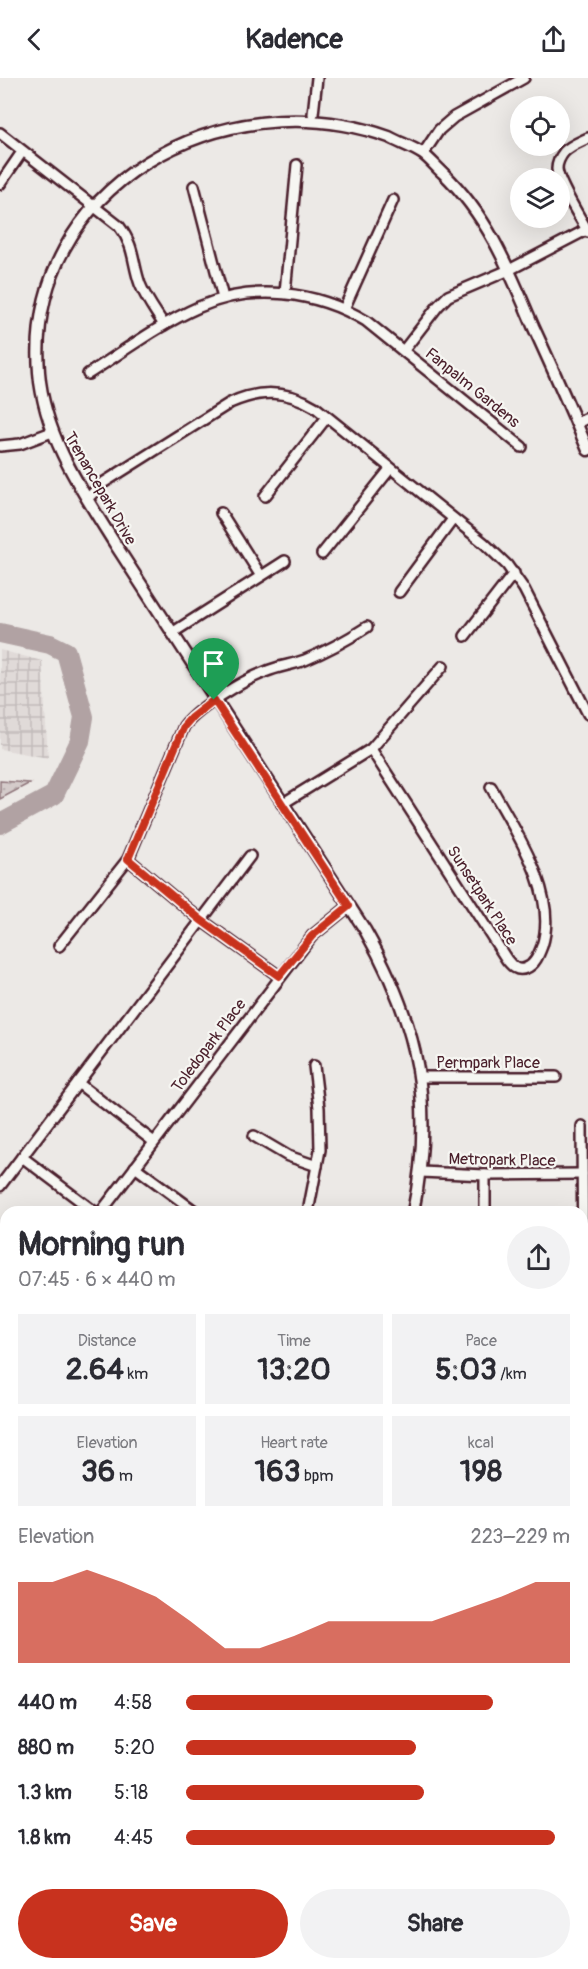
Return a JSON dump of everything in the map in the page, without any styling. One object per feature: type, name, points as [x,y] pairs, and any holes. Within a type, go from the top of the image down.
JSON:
[{"type":"street","points":[[313,114],[318,78]]},
{"type":"street","points":[[423,154],[439,130],[454,117],[524,78]]},
{"type":"street","points":[[247,114],[274,112],[313,114],[348,120],[379,132],[423,154],[462,191],[490,231],[509,270],[588,450]]},
{"type":"street","name":"Trenancepark Drive","points":[[210,123],[174,137],[137,159],[118,174],[90,205],[56,263],[50,281],[41,317],[38,351],[40,387],[52,432],[87,499],[379,955],[399,1000],[411,1039],[419,1077],[424,1129],[421,1172],[414,1206]]},
{"type":"street","points":[[0,133],[119,226],[128,237],[146,298],[165,325]]},
{"type":"street","points":[[588,138],[570,147],[563,154],[557,170],[560,180],[588,230]]},
{"type":"street","points":[[0,184],[22,152]]},
{"type":"street","points":[[285,293],[297,165]]},
{"type":"street","points":[[194,186],[223,298]]},
{"type":"street","points":[[344,309],[393,201]]},
{"type":"street","name":"Fanpalm Gardens","points":[[404,350],[448,296],[509,270],[588,230]]},
{"type":"street","name":"Fanpalm Gardens","points":[[88,374],[165,325],[201,306],[223,298],[245,294],[285,293],[344,309],[366,321],[522,447]]},
{"type":"street","points":[[87,499],[103,483],[219,408],[242,397],[265,393],[291,395],[303,400],[484,543],[514,573],[588,714]]},
{"type":"street","points":[[265,496],[327,417]]},
{"type":"street","points":[[576,423],[588,418]]},
{"type":"street","points":[[0,446],[20,444],[52,432]]},
{"type":"street","points":[[322,554],[390,469]]},
{"type":"street","points":[[221,513],[261,576]]},
{"type":"street","points":[[399,592],[453,519]]},
{"type":"street","points":[[172,633],[285,561]]},
{"type":"street","points":[[465,636],[514,573]]},
{"type":"street","points":[[59,945],[128,859],[184,726],[191,718],[214,700],[265,672],[302,662],[338,646],[367,627]]},
{"type":"street","points":[[282,804],[371,749],[443,666]]},
{"type":"street","name":"Sunsetpark Place","points":[[371,749],[507,960],[513,967],[521,969],[530,966],[535,961],[542,946],[546,921],[545,902],[533,867],[491,787]]},
{"type":"street","points":[[0,1186],[250,856]]},
{"type":"street","points":[[128,859],[201,920],[279,976]]},
{"type":"street","name":"Toledopark Place","points":[[106,1206],[279,976],[312,936],[349,906]]},
{"type":"street","points":[[309,1206],[320,1150],[314,1066]]},
{"type":"street","name":"Permpark Place","points":[[419,1077],[556,1077]]},
{"type":"street","points":[[78,1083],[154,1142]]},
{"type":"street","points":[[582,1126],[582,1206]]},
{"type":"street","points":[[254,1136],[288,1156],[316,1166]]},
{"type":"street","points":[[22,1157],[87,1206]]},
{"type":"street","points":[[135,1167],[188,1206]]},
{"type":"street","name":"Metropark Place","points":[[421,1172],[485,1175],[582,1174]]},
{"type":"street","points":[[485,1175],[485,1206]]},
{"type":"shaded area","points":[[0,650],[42,661],[48,758],[0,749]]},
{"type":"shaded area","points":[[0,781],[30,783],[0,799]]},
{"type":"waterway","points":[[0,633],[50,644],[66,652],[84,717],[80,741],[54,795],[0,824]]},
{"type":"route","points":[[214,700],[349,906],[312,936],[279,976],[201,920],[128,859],[184,726],[214,700]]}]
